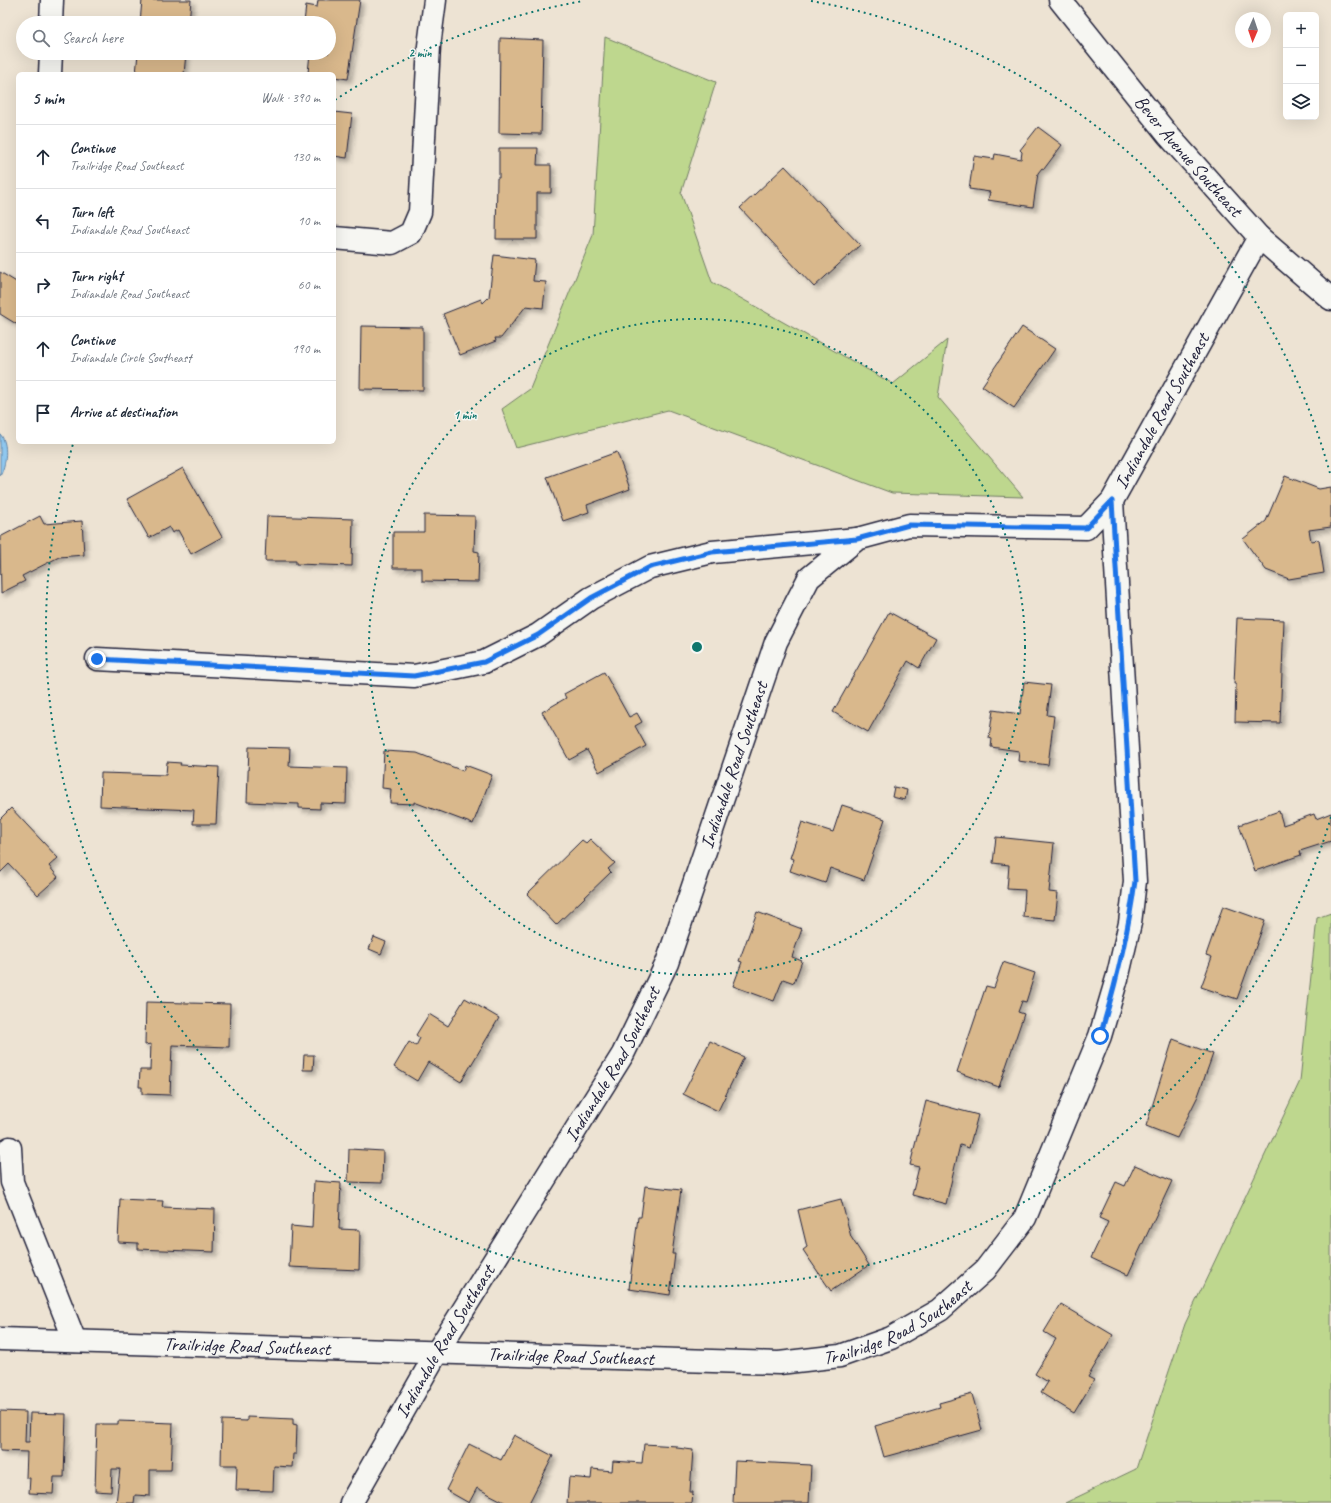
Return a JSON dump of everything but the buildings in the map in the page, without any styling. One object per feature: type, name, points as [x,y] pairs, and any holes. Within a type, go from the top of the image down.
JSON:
[{"type":"street","points":[[51,16],[52,0]]},
{"type":"street","points":[[336,238],[392,243],[411,233],[420,212],[429,46],[435,0]]},
{"type":"street","name":"Bever Avenue Southeast","points":[[1060,0],[1168,135],[1258,237],[1331,299]]},
{"type":"street","points":[[50,72],[51,60]]},
{"type":"street","name":"Indiandale Road Southeast","points":[[351,1503],[437,1352],[623,1054],[667,963],[776,642],[809,578],[857,539],[909,525],[1086,528],[1112,501],[1258,237]]},
{"type":"street","name":"Trailridge Road Southeast","points":[[0,1339],[779,1363],[840,1356],[890,1338],[940,1310],[985,1270],[1025,1218],[1100,1036],[1118,975],[1130,923],[1135,881],[1112,501]]},
{"type":"street","points":[[97,659],[414,676],[484,662],[538,635],[591,598],[650,567],[712,552],[857,539]]},
{"type":"street","points":[[10,1148],[12,1182],[75,1341]]},
{"type":"green space","points":[[605,37],[716,82],[681,193],[712,282],[893,384],[947,340],[938,397],[1023,497],[892,493],[668,410],[516,448],[502,409],[530,389],[593,235]]},
{"type":"green space","points":[[1331,913],[1331,1503],[1065,1503],[1136,1469],[1185,1324],[1300,1081],[1317,918]]},
{"type":"water","points":[[0,434],[5,443],[6,455],[0,476]]},
{"type":"route","points":[[97,659],[414,676],[484,662],[538,635],[591,598],[650,567],[712,552],[857,539],[909,525],[1086,528],[1112,501],[1135,881],[1130,923],[1118,975],[1100,1036]]}]
